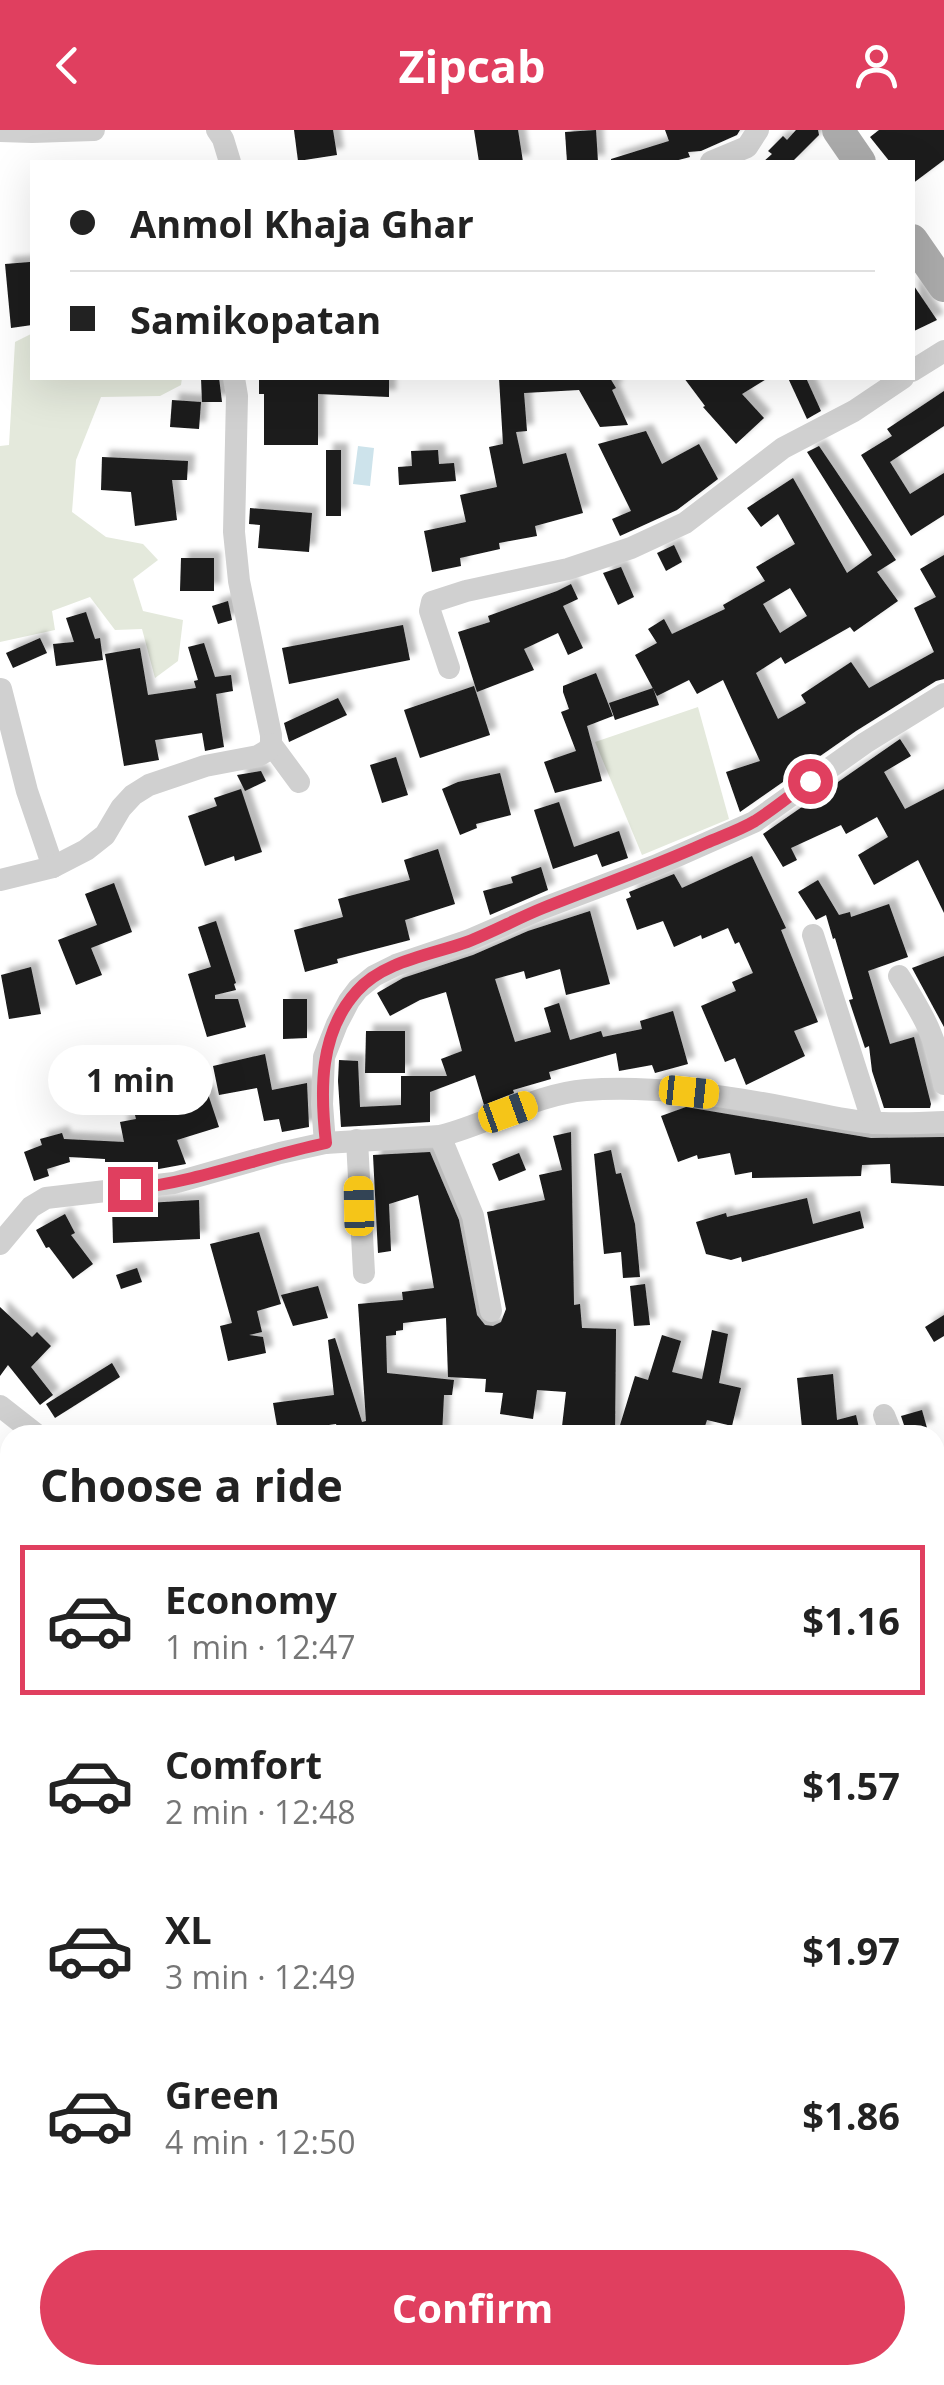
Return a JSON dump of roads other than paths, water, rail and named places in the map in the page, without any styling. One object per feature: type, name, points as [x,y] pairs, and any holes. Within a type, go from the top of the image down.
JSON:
[{"type":"main road","points":[[838,130],[859,160]]},
{"type":"main road","points":[[915,244],[944,286]]},
{"type":"street","points":[[0,131],[94,130]]},
{"type":"street","points":[[217,130],[229,160]]},
{"type":"street","points":[[715,160],[746,147],[758,130]]},
{"type":"street","points":[[915,369],[944,351]]},
{"type":"street","points":[[0,880],[52,867],[86,850],[105,835],[133,795],[149,785],[205,766],[258,756],[271,744],[239,581],[234,532],[234,380]]},
{"type":"street","points":[[449,668],[429,605],[432,602],[568,568],[631,548],[685,523],[783,448],[854,411],[900,380]]},
{"type":"street","points":[[0,689],[52,867]]},
{"type":"street","points":[[326,1143],[322,1104],[324,1057],[349,1001],[374,976],[467,942],[754,822],[944,694]]},
{"type":"street","points":[[271,744],[299,782]]},
{"type":"street","points":[[813,935],[873,1122]]},
{"type":"street","points":[[900,976],[930,1026],[944,1084]]},
{"type":"street","points":[[0,1244],[31,1207],[46,1198],[174,1183],[326,1143],[440,1136],[580,1090],[614,1088],[724,1096],[873,1122],[944,1122]]},
{"type":"street","points":[[440,1136],[474,1216],[491,1312]]},
{"type":"street","points":[[357,1140],[364,1274]]},
{"type":"street","points":[[0,1406],[24,1425]]},
{"type":"water","points":[[358,446],[374,448],[370,486],[353,484]]}]
